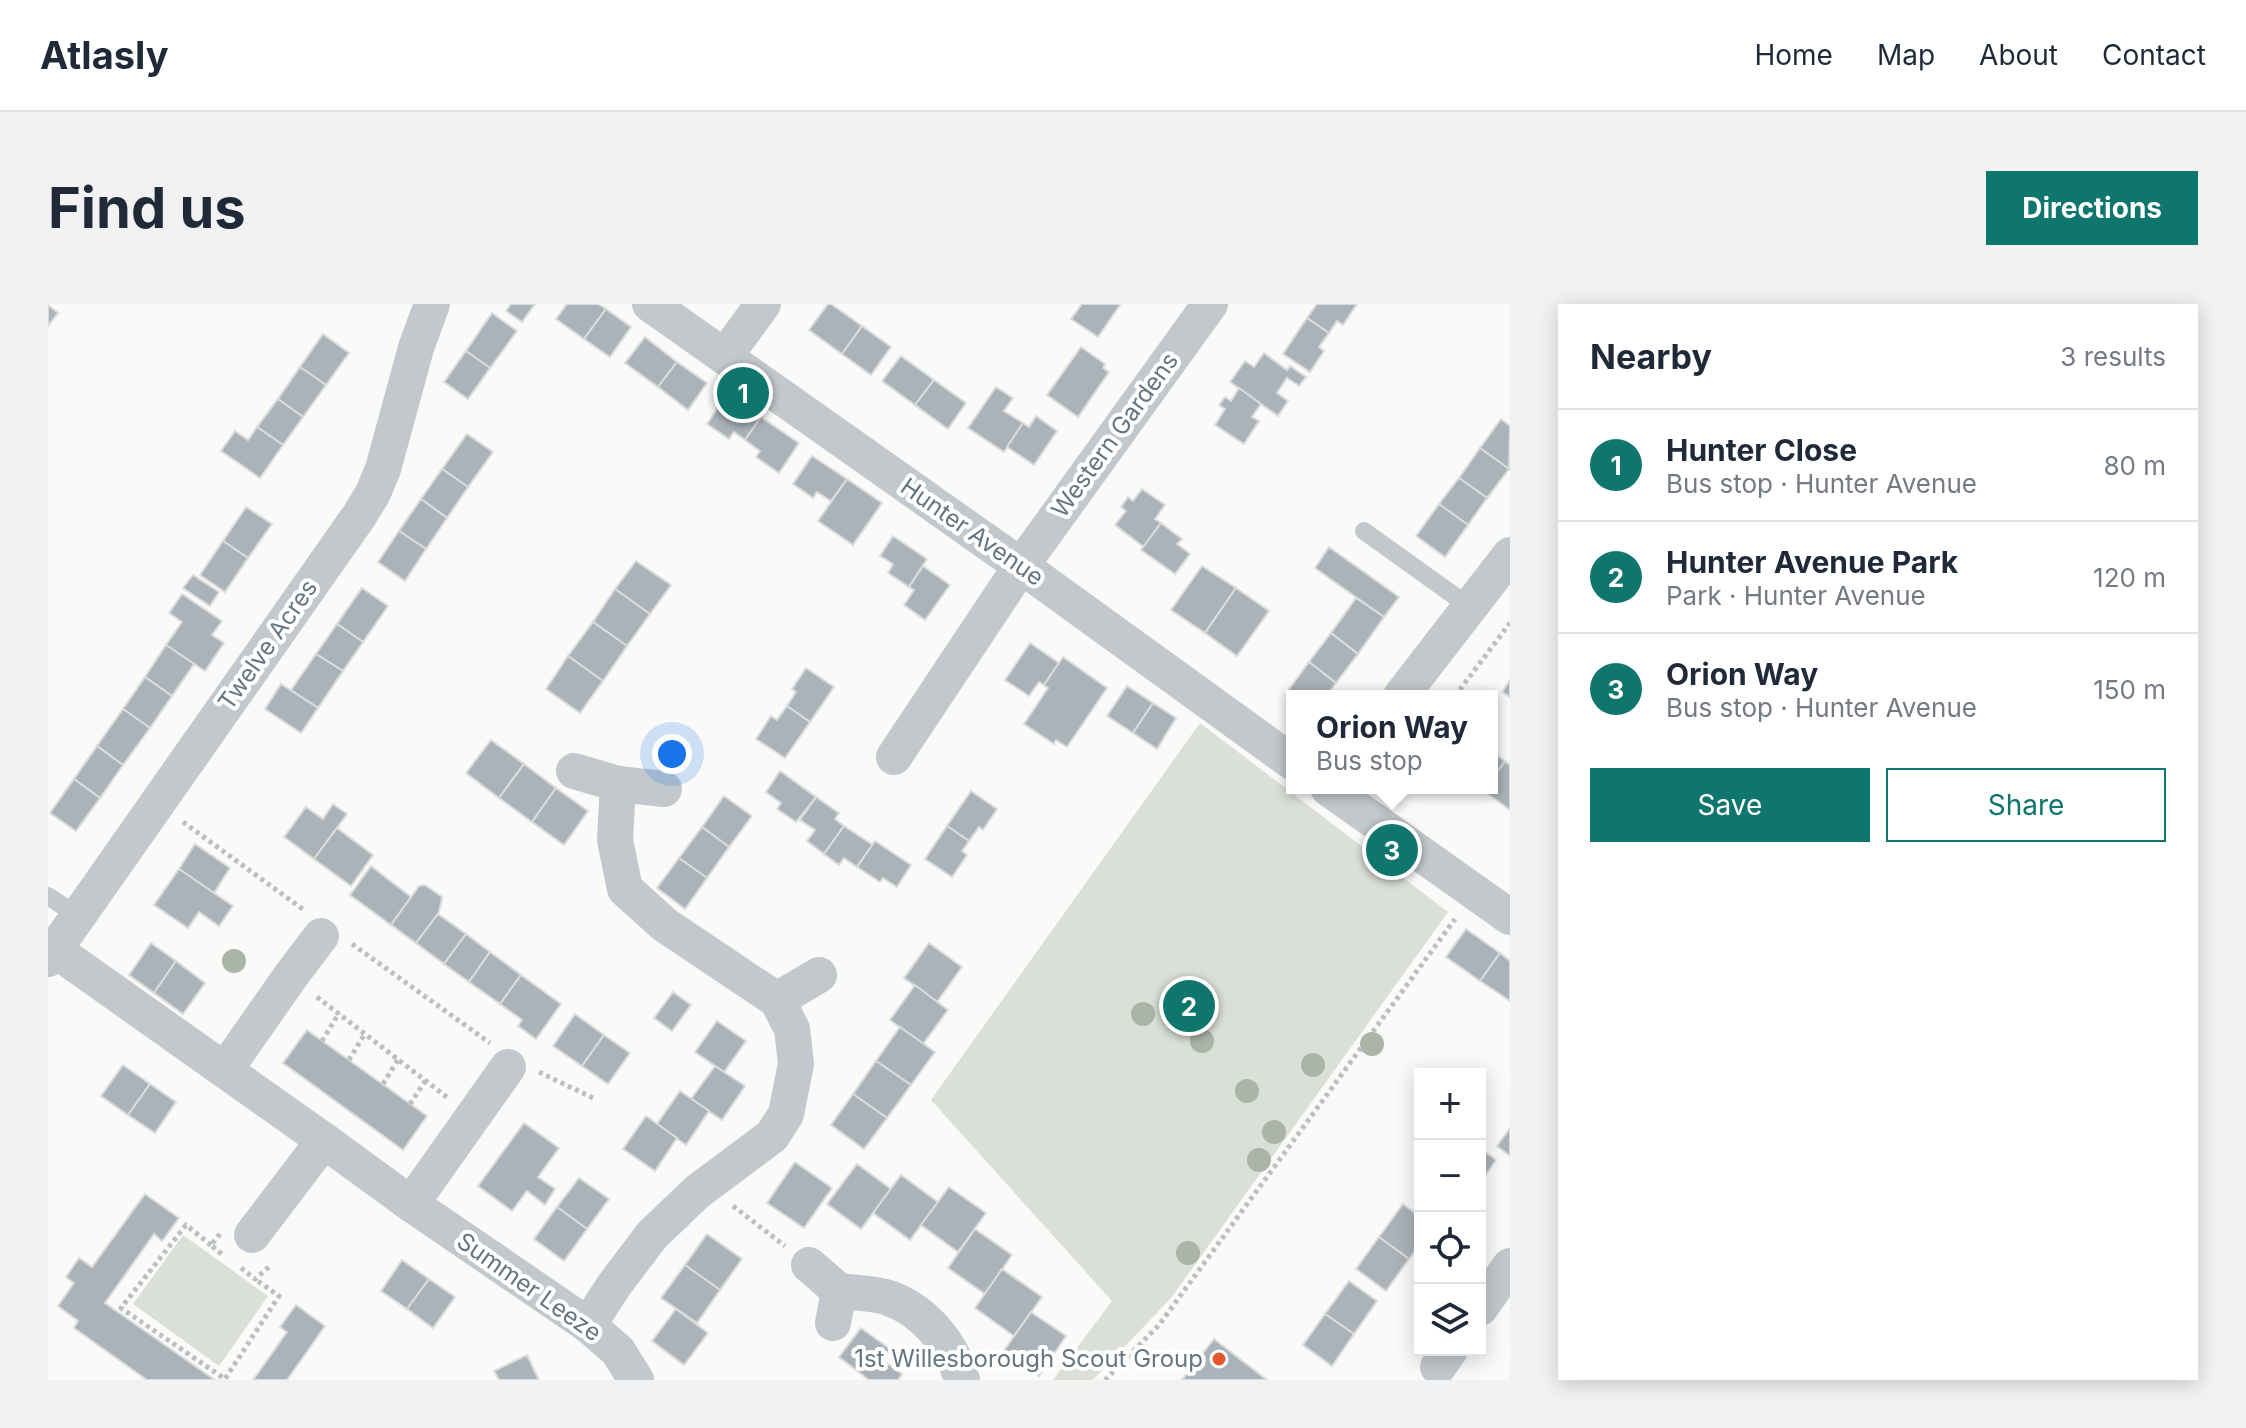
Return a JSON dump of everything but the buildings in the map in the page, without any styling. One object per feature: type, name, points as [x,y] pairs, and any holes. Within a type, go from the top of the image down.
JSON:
[{"type":"street","name":"Twelve Acres","points":[[51,954],[373,493],[432,304]]},
{"type":"street","name":"Hunter Avenue","points":[[650,304],[1286,758]]},
{"type":"street","points":[[725,356],[763,304]]},
{"type":"street","name":"Western Gardens","points":[[894,757],[1021,566],[1210,304]]},
{"type":"street","points":[[1406,690],[1510,555]]},
{"type":"street","points":[[574,771],[618,784],[664,789]]},
{"type":"street","points":[[588,1325],[652,1235],[707,1185],[772,1136],[786,1114],[796,1064],[792,1029],[777,1000],[665,925],[625,889],[615,840],[618,784]]},
{"type":"street","points":[[1337,794],[1510,917]]},
{"type":"street","points":[[225,1070],[325,932]]},
{"type":"street","name":"Summer Leeze","points":[[51,954],[225,1070],[411,1204],[588,1325],[618,1351],[636,1380]]},
{"type":"street","points":[[777,1000],[819,975]]},
{"type":"street","points":[[411,1204],[512,1064]]},
{"type":"street","points":[[252,1235],[326,1142]]},
{"type":"street","points":[[809,1265],[836,1307],[888,1298],[913,1311],[939,1333],[962,1380]]},
{"type":"street","points":[[1486,1300],[1510,1266]]},
{"type":"lane","points":[[1364,531],[1470,607]]},
{"type":"lane","points":[[48,896],[78,916]]},
{"type":"path","points":[[1460,690],[1510,623]]},
{"type":"path","points":[[156,802],[325,932],[512,1064],[595,1099]]},
{"type":"path","points":[[1105,1380],[1159,1325],[1475,891]]},
{"type":"path","points":[[290,977],[426,1080],[410,1104]]},
{"type":"path","points":[[322,1041],[339,1013]]},
{"type":"path","points":[[349,1060],[364,1035]]},
{"type":"path","points":[[383,1084],[399,1058]]},
{"type":"path","points":[[707,1185],[809,1265]]},
{"type":"path","points":[[211,1245],[186,1225],[121,1308],[225,1379],[279,1296],[255,1279]]},
{"type":"shaded area","points":[[1200,723],[1286,789],[1286,794],[1293,794],[1448,912],[1171,1298],[1093,1380],[1053,1380],[1112,1301],[931,1100]]},
{"type":"shaded area","points":[[183,1235],[268,1296],[219,1366],[133,1304]]},
{"type":"place","name":"Hunter Close","points":[[743,393]]},
{"type":"place","name":"Orion Way","points":[[1392,850]]},
{"type":"place","name":"Hunter Avenue Park","points":[[1189,1006]]},
{"type":"place","name":"1st Willesborough Scout Group","points":[[1219,1359]]}]
